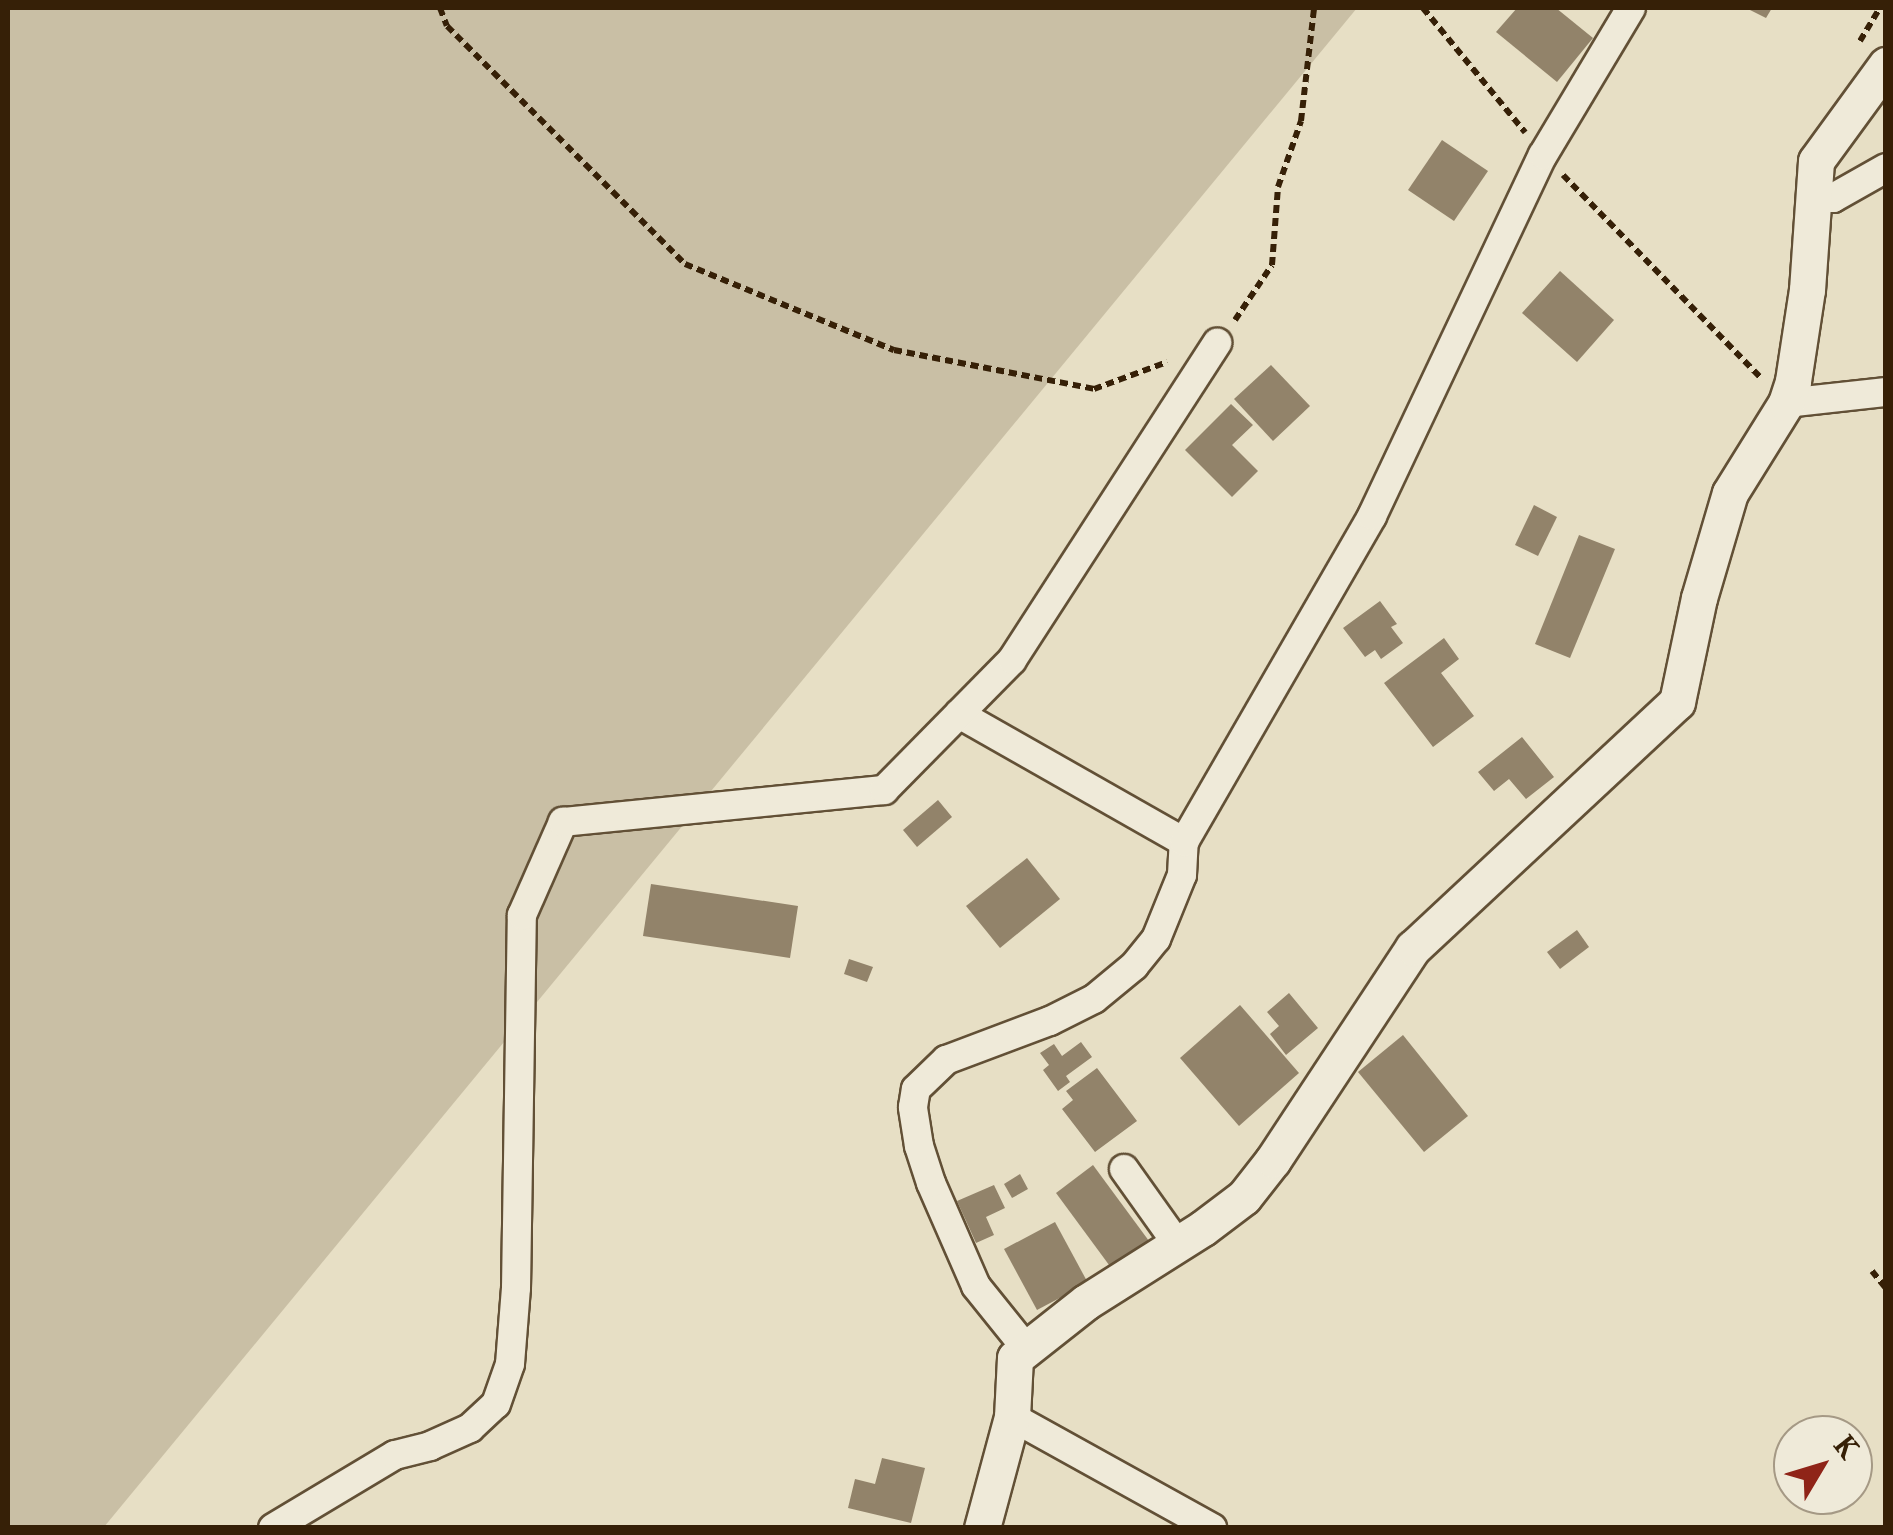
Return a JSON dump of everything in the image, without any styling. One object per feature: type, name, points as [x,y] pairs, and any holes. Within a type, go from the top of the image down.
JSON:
[{"type":"street","points":[[1025,1346],[976,1286],[930,1183],[918,1146],[913,1107],[916,1089],[946,1060],[1050,1022],[1094,998],[1134,966],[1156,939],[1182,876],[1184,842],[1372,516],[1543,154],[1631,8]]},
{"type":"street","points":[[982,1528],[1012,1417],[1015,1358],[1025,1346],[1244,1197],[1273,1160],[1413,948],[1677,702],[1698,598],[1730,493],[1786,404],[1807,290],[1816,161],[1886,65]]},
{"type":"street","points":[[1813,197],[1833,198],[1886,168]]},
{"type":"street","points":[[273,1528],[394,1455],[430,1446],[470,1428],[496,1404],[510,1364],[516,1288],[522,915],[564,822],[884,790],[1012,660],[1217,344]]},
{"type":"street","points":[[1786,404],[1886,392]]},
{"type":"street","points":[[959,714],[1184,842]]},
{"type":"street","points":[[1124,1169],[1178,1245]]},
{"type":"street","points":[[1012,1417],[1212,1528]]},
{"type":"path","points":[[440,8],[447,26],[685,264],[894,350],[1094,389],[1217,344],[1272,265],[1278,186],[1301,121],[1314,8]]},
{"type":"path","points":[[1423,8],[1543,154],[1786,404]]},
{"type":"path","points":[[1872,1270],[1886,1288]]},
{"type":"shaded area","points":[[8,8],[1357,8],[104,1527],[8,1528]]},
{"type":"building","points":[[1517,8],[1556,8],[1593,38],[1557,82],[1496,32]]},
{"type":"building","points":[[1746,8],[1772,8],[1766,18]]},
{"type":"building","points":[[1442,140],[1488,171],[1454,221],[1408,190]]},
{"type":"building","points":[[1560,271],[1614,320],[1577,362],[1522,313]]},
{"type":"building","points":[[1271,365],[1310,406],[1273,441],[1234,399]]},
{"type":"building","points":[[1231,404],[1253,425],[1232,445],[1258,471],[1232,497],[1185,450]]},
{"type":"building","points":[[1534,505],[1557,517],[1538,556],[1515,545]]},
{"type":"building","points":[[1579,535],[1615,549],[1570,658],[1535,644]]},
{"type":"building","points":[[1380,601],[1397,624],[1391,627],[1403,643],[1381,659],[1375,650],[1365,657],[1343,628]]},
{"type":"building","points":[[1444,638],[1459,659],[1441,673],[1474,716],[1433,747],[1384,683]]},
{"type":"building","points":[[1522,737],[1554,777],[1526,799],[1509,779],[1494,791],[1478,772]]},
{"type":"building","points":[[938,800],[952,817],[917,847],[903,830]]},
{"type":"building","points":[[1027,858],[1060,899],[1000,948],[966,906]]},
{"type":"building","points":[[651,884],[798,906],[790,958],[643,936]]},
{"type":"building","points":[[1577,930],[1589,947],[1560,969],[1547,952]]},
{"type":"building","points":[[849,959],[873,967],[867,982],[844,974]]},
{"type":"building","points":[[1289,993],[1318,1028],[1286,1055],[1270,1034],[1279,1026],[1267,1012]]},
{"type":"building","points":[[1240,1005],[1299,1073],[1239,1126],[1180,1058]]},
{"type":"building","points":[[1403,1035],[1468,1116],[1424,1152],[1358,1072]]},
{"type":"building","points":[[1081,1042],[1092,1057],[1066,1076],[1070,1082],[1058,1091],[1043,1070],[1049,1065],[1040,1053],[1054,1044],[1062,1056]]},
{"type":"building","points":[[1097,1068],[1137,1121],[1095,1152],[1062,1109],[1073,1100],[1066,1091]]},
{"type":"building","points":[[1093,1165],[1149,1241],[1112,1269],[1056,1193]]},
{"type":"building","points":[[1020,1174],[1028,1189],[1012,1198],[1004,1184]]},
{"type":"building","points":[[994,1185],[1005,1208],[986,1217],[994,1235],[976,1243],[957,1201]]},
{"type":"building","points":[[1055,1222],[1088,1283],[1037,1310],[1004,1249]]},
{"type":"building","points":[[882,1458],[925,1468],[911,1523],[848,1508],[855,1479],[875,1484]]}]
